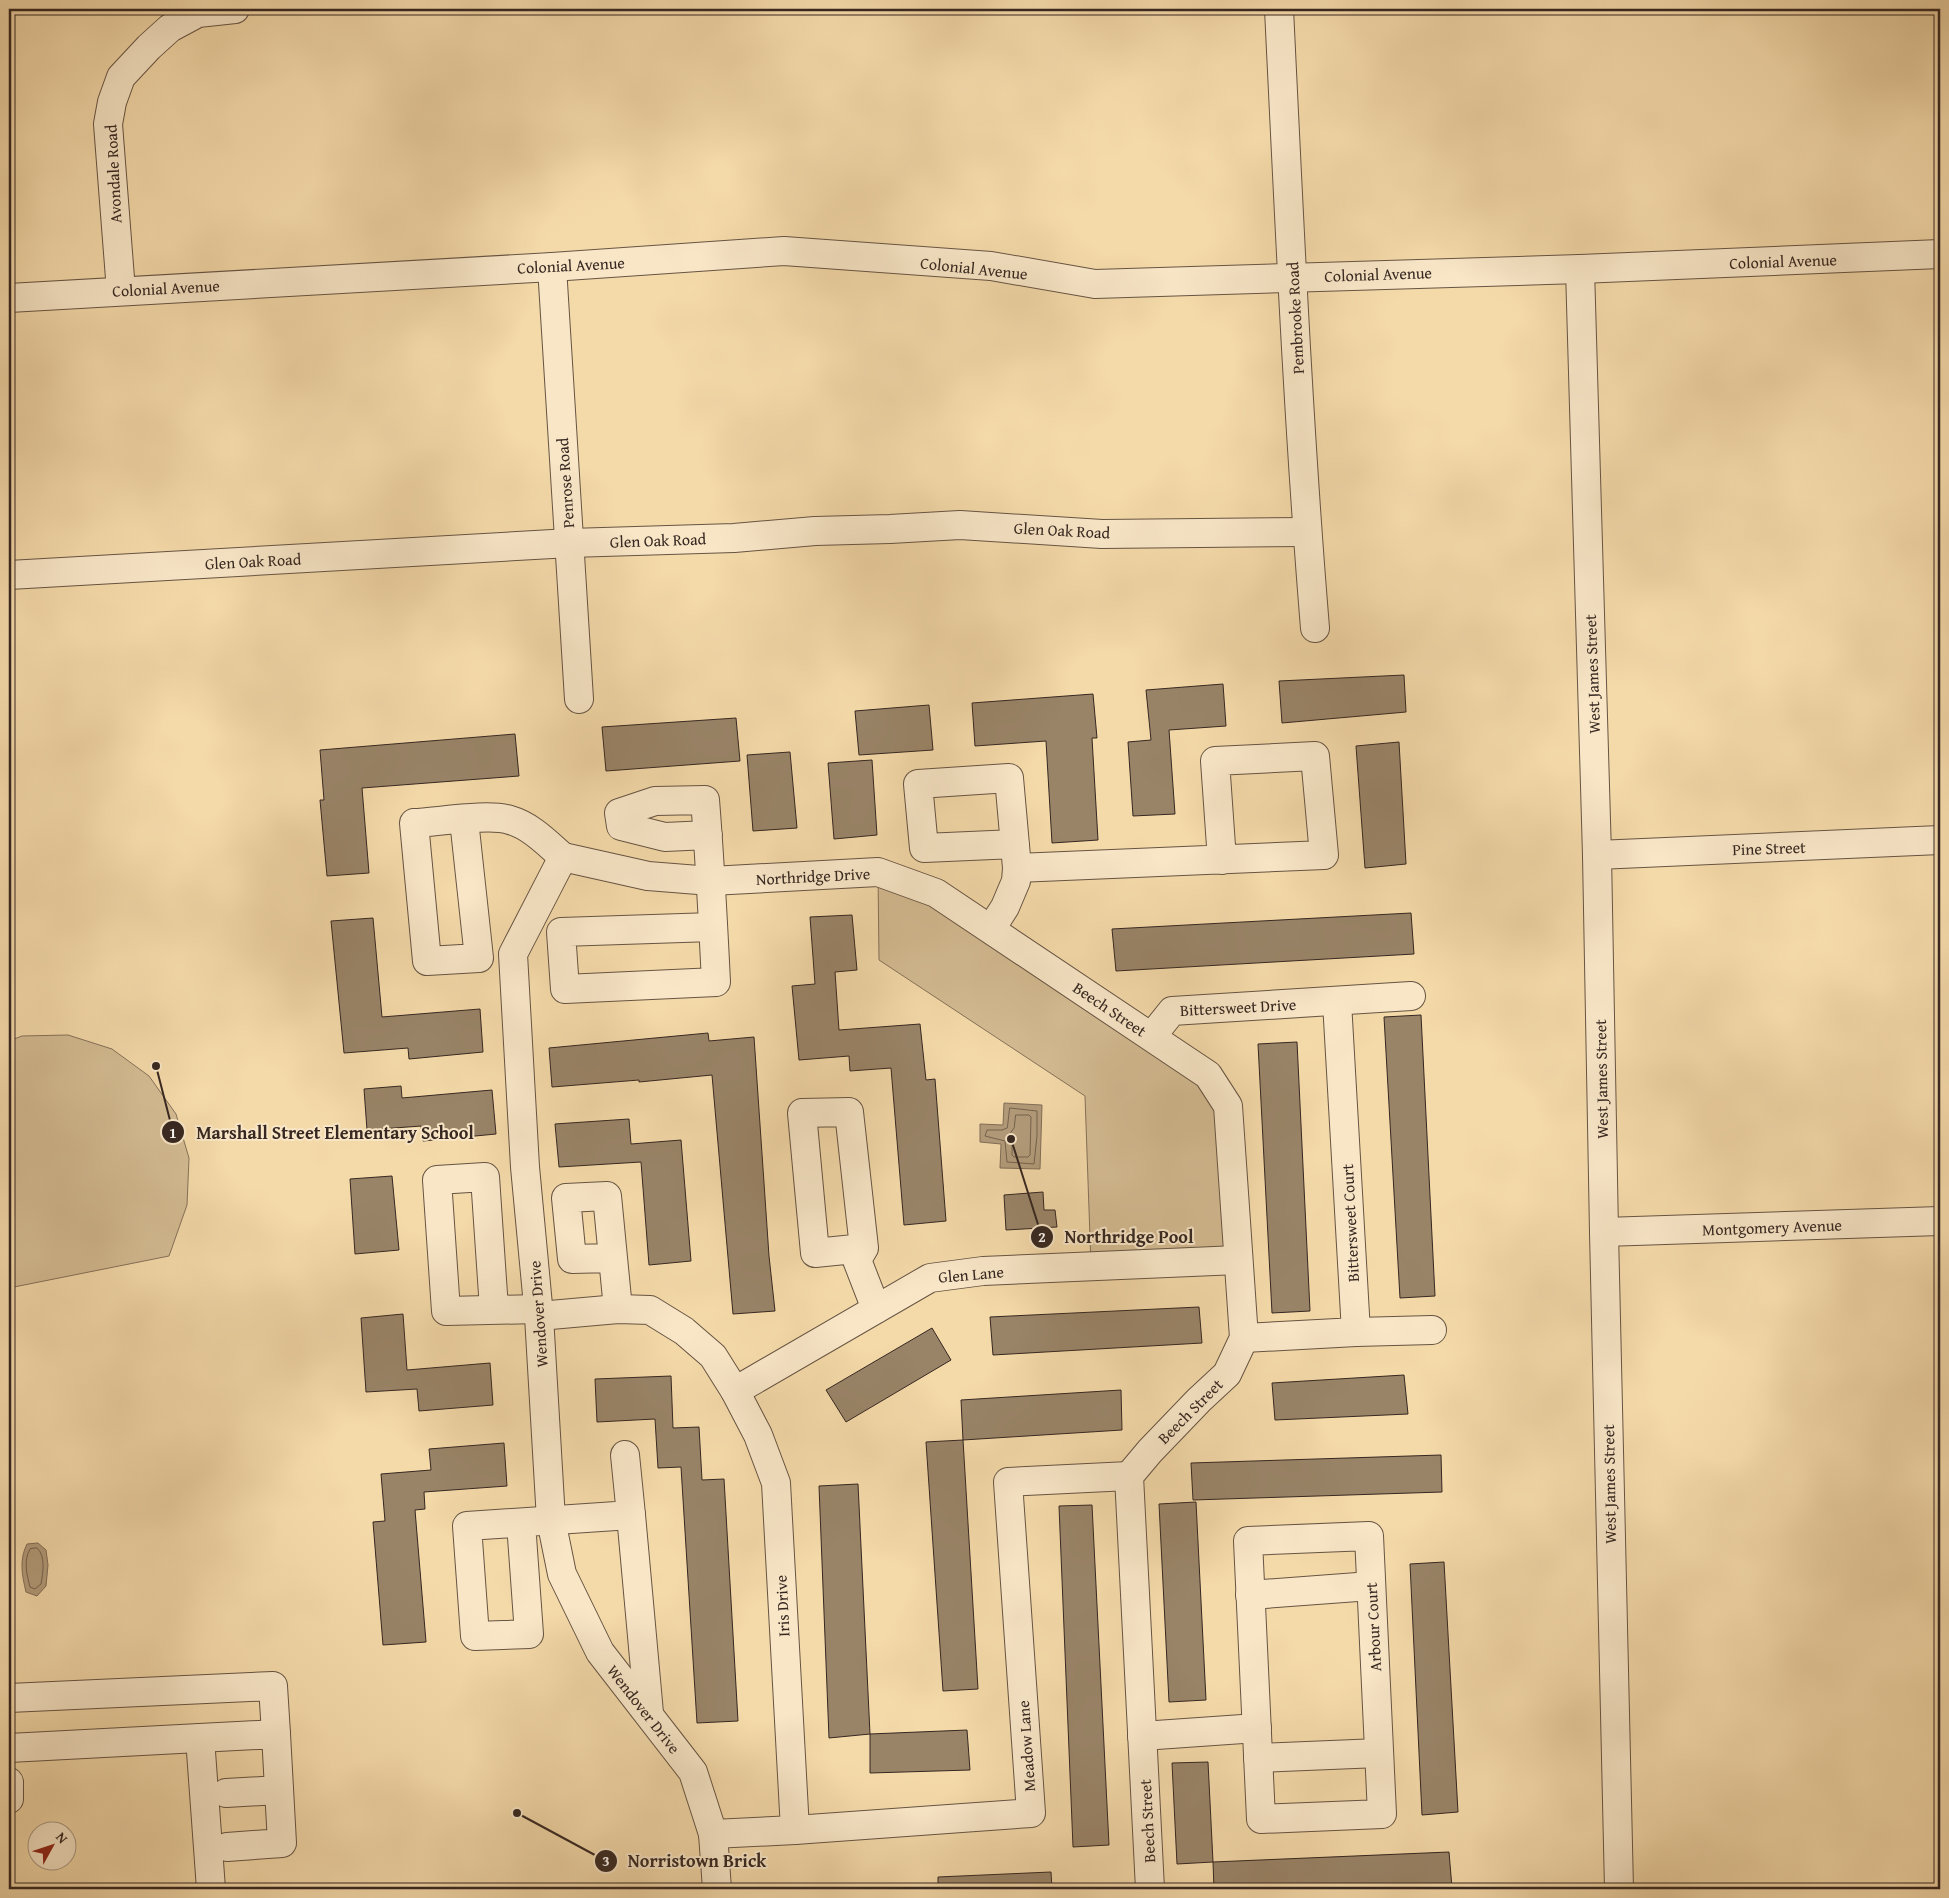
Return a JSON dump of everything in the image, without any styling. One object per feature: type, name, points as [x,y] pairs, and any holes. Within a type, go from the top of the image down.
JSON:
[{"type":"street","name":"Avondale Road","points":[[121,291],[108,124],[112,102],[121,77],[170,28],[198,13],[235,9]]},
{"type":"street","name":"Pembrooke Road","points":[[1279,9],[1292,277],[1307,532],[1315,628]]},
{"type":"street","name":"Colonial Avenue","points":[[9,298],[552,267],[784,251],[991,266],[1095,284],[1580,269],[1940,254]]},
{"type":"street","name":"Penrose Road","points":[[552,267],[579,699]]},
{"type":"street","name":"West James Street","points":[[1580,269],[1597,855],[1619,1889]]},
{"type":"street","name":"Glen Oak Road","points":[[9,575],[570,542],[734,538],[815,531],[960,525],[1102,534],[1307,532]]},
{"type":"street","points":[[991,929],[1005,907],[1016,881],[1016,856],[1222,860],[1324,855],[1316,756],[1214,761],[1222,860]]},
{"type":"street","points":[[464,820],[479,958],[427,961],[414,823],[499,817],[511,820],[538,835],[563,857],[648,876],[711,881]]},
{"type":"street","points":[[708,835],[716,982],[565,989],[561,932],[713,927]]},
{"type":"street","name":"Pine Street","points":[[1597,855],[1940,840]]},
{"type":"street","name":"Wendover Drive","points":[[563,857],[513,954],[525,1167],[539,1313],[550,1520],[562,1574],[600,1652],[649,1713],[692,1772],[713,1834],[717,1889]]},
{"type":"street","name":"Northridge Drive","points":[[711,881],[878,872],[936,892],[991,929]]},
{"type":"street","name":"Beech Street","points":[[991,929],[1208,1075],[1228,1106],[1244,1338],[1227,1374],[1150,1450],[1129,1476],[1150,1889]]},
{"type":"street","name":"Bittersweet Drive","points":[[1152,1036],[1172,1011],[1411,996]]},
{"type":"street","name":"Bittersweet Court","points":[[1337,1002],[1356,1332]]},
{"type":"street","points":[[864,1248],[815,1253],[802,1114],[849,1112],[864,1248],[857,1260],[876,1309]]},
{"type":"street","name":"Iris Drive","points":[[494,1309],[485,1177],[437,1180],[446,1311],[494,1309],[539,1313],[618,1309],[650,1310],[684,1331],[713,1356],[735,1391],[758,1435],[776,1483],[795,1830]]},
{"type":"street","name":"Montgomery Avenue","points":[[1604,1232],[1940,1221]]},
{"type":"street","points":[[612,1258],[618,1309]]},
{"type":"street","name":"Glen Lane","points":[[735,1391],[930,1278],[983,1272],[1238,1260]]},
{"type":"street","points":[[1244,1338],[1432,1330]]},
{"type":"street","points":[[625,1455],[649,1713]]},
{"type":"street","name":"Meadow Lane","points":[[713,1834],[1031,1813],[1008,1482],[1129,1476]]},
{"type":"street","points":[[521,1523],[631,1515]]},
{"type":"street","name":"Arbour Court","points":[[1369,1536],[1382,1814],[1261,1819],[1250,1595],[1248,1541],[1369,1536]]},
{"type":"street","points":[[1250,1595],[1371,1586]]},
{"type":"street","points":[[9,1698],[273,1686],[282,1843],[226,1847]]},
{"type":"street","points":[[1142,1736],[1257,1728]]},
{"type":"street","points":[[9,1748],[276,1734]]},
{"type":"street","points":[[200,1738],[211,1889]]},
{"type":"street","points":[[1258,1758],[1379,1753]]},
{"type":"street","points":[[9,1782],[9,1799]]},
{"type":"street","points":[[226,1793],[279,1790]]},
{"type":"shaded area","points":[[878,872],[936,893],[1228,1106],[1238,1260],[1091,1266],[1085,1096],[879,960]]},
{"type":"shaded area","points":[[68,1035],[112,1049],[149,1076],[176,1114],[189,1158],[187,1205],[169,1256],[9,1288],[9,1041],[22,1036]]},
{"type":"water","points":[[1004,1103],[1042,1105],[1040,1169],[1000,1168],[1001,1144],[980,1142],[980,1124],[1003,1125]]},
{"type":"water","points":[[38,1543],[46,1550],[48,1565],[46,1586],[37,1596],[26,1592],[22,1568],[24,1550],[27,1544]]},
{"type":"building","points":[[1404,675],[1406,712],[1282,723],[1279,681]]},
{"type":"building","points":[[1223,684],[1226,726],[1169,730],[1175,814],[1133,816],[1128,742],[1151,740],[1146,690]]},
{"type":"building","points":[[1093,694],[1097,738],[1092,738],[1098,840],[1052,843],[1046,741],[975,746],[972,703]]},
{"type":"building","points":[[929,705],[933,750],[859,755],[855,711]]},
{"type":"building","points":[[736,718],[740,761],[606,771],[602,727]]},
{"type":"building","points":[[515,734],[519,776],[362,788],[369,873],[327,876],[320,800],[324,800],[320,750]]},
{"type":"building","points":[[1399,742],[1406,864],[1365,868],[1356,746]]},
{"type":"building","points":[[790,752],[797,828],[753,831],[747,755]]},
{"type":"building","points":[[872,760],[877,835],[834,839],[828,763]]},
{"type":"building","points":[[1411,913],[1414,954],[1116,971],[1112,929]]},
{"type":"building","points":[[852,915],[857,970],[835,972],[839,1030],[920,1024],[926,1080],[935,1079],[946,1221],[904,1225],[891,1068],[850,1071],[849,1056],[799,1060],[792,986],[815,984],[810,917]]},
{"type":"building","points":[[373,918],[382,1017],[480,1009],[483,1052],[409,1059],[408,1048],[344,1053],[331,921]]},
{"type":"building","points":[[1421,1015],[1435,1296],[1400,1298],[1384,1017]]},
{"type":"building","points":[[708,1033],[709,1041],[754,1037],[769,1256],[775,1311],[733,1314],[712,1075],[639,1082],[639,1080],[552,1087],[549,1048]]},
{"type":"building","points":[[1297,1042],[1310,1311],[1272,1313],[1258,1044]]},
{"type":"building","points":[[401,1086],[402,1098],[492,1090],[496,1134],[423,1141],[421,1126],[367,1130],[364,1089]]},
{"type":"building","points":[[629,1119],[631,1144],[681,1140],[691,1261],[649,1265],[641,1162],[559,1167],[555,1124]]},
{"type":"building","points":[[392,1176],[399,1250],[355,1254],[350,1179]]},
{"type":"building","points":[[1043,1192],[1044,1210],[1055,1210],[1057,1227],[1006,1230],[1004,1195]]},
{"type":"building","points":[[1199,1307],[1202,1343],[993,1355],[990,1317]]},
{"type":"building","points":[[403,1314],[407,1370],[490,1363],[493,1405],[419,1411],[417,1389],[366,1392],[361,1318]]},
{"type":"building","points":[[932,1328],[951,1360],[846,1422],[826,1390]]},
{"type":"building","points":[[1404,1375],[1408,1414],[1275,1420],[1272,1383]]},
{"type":"building","points":[[671,1376],[673,1428],[699,1427],[702,1480],[724,1479],[738,1721],[697,1723],[681,1467],[658,1468],[655,1419],[597,1422],[595,1379]]},
{"type":"building","points":[[1121,1390],[1122,1430],[963,1440],[961,1400]]},
{"type":"building","points":[[963,1440],[978,1689],[943,1691],[926,1442]]},
{"type":"building","points":[[504,1443],[507,1486],[424,1492],[425,1509],[415,1510],[426,1642],[383,1645],[373,1522],[385,1521],[381,1474],[431,1470],[429,1449]]},
{"type":"building","points":[[1441,1455],[1442,1492],[1193,1500],[1191,1463]]},
{"type":"building","points":[[858,1484],[870,1734],[829,1738],[819,1486]]},
{"type":"building","points":[[1196,1502],[1206,1700],[1169,1702],[1159,1504]]},
{"type":"building","points":[[1092,1505],[1109,1845],[1073,1847],[1059,1506]]},
{"type":"building","points":[[1444,1562],[1458,1812],[1422,1815],[1410,1564]]},
{"type":"building","points":[[967,1730],[970,1770],[870,1773],[870,1734]]},
{"type":"building","points":[[1208,1762],[1213,1862],[1177,1864],[1172,1763]]},
{"type":"building","points":[[1449,1852],[1452,1888],[1214,1889],[1213,1862]]},
{"type":"building","points":[[1051,1872],[1052,1889],[938,1889],[938,1877]]},
{"type":"place","name":"Marshall Street Elementary School","points":[[156,1066]]},
{"type":"place","name":"Northridge Pool","points":[[1011,1139]]},
{"type":"place","name":"Norristown Brick","points":[[517,1813]]}]
